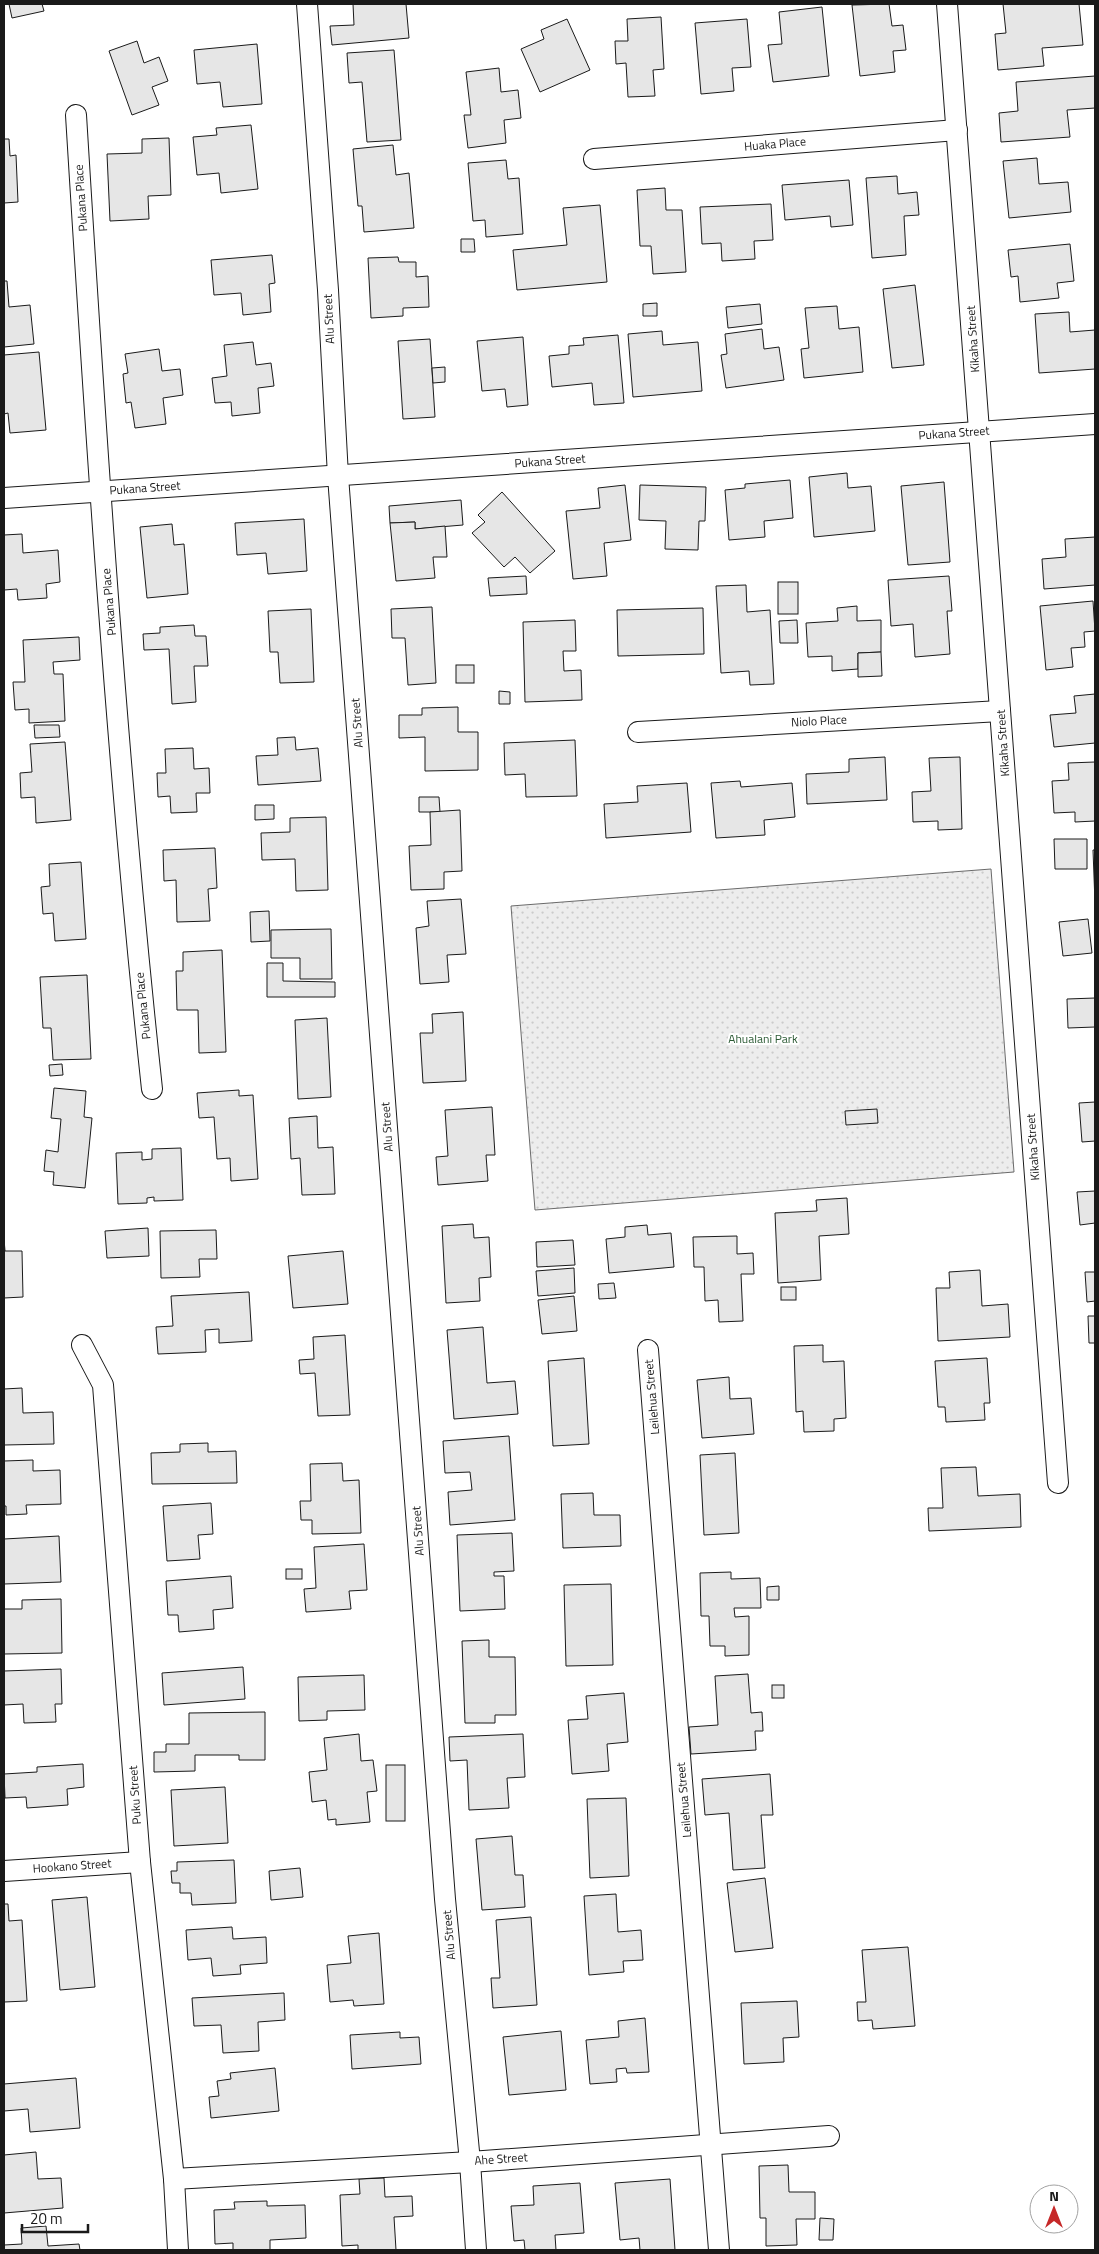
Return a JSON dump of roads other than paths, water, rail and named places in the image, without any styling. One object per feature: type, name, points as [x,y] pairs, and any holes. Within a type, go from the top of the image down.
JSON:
[{"type":"street","name":"Alu Street","points":[[308,4],[329,309],[338,476],[445,1899],[470,2162],[476,2250]]},
{"type":"street","name":"Kikaha Street","points":[[947,4],[1058,1482]]},
{"type":"street","name":"Pukana Place","points":[[76,115],[100,491],[141,991],[152,1089]]},
{"type":"street","name":"Huaka Place","points":[[594,159],[957,130]]},
{"type":"street","name":"Pukana Street","points":[[4,498],[1095,424]]},
{"type":"street","name":"Niolo Place","points":[[638,732],[1000,711]]},
{"type":"street","name":"Puku Street","points":[[82,1345],[103,1385],[140,1862],[174,2179],[178,2250]]},
{"type":"street","name":"Leilehua Street","points":[[648,1350],[719,2250]]},
{"type":"street","name":"Hookano Street","points":[[4,1871],[140,1862]]},
{"type":"street","name":"Ahe Street","points":[[174,2179],[470,2162],[829,2136]]},
{"type":"park label","name":"Ahualani Park","points":[[763,1039]]}]
